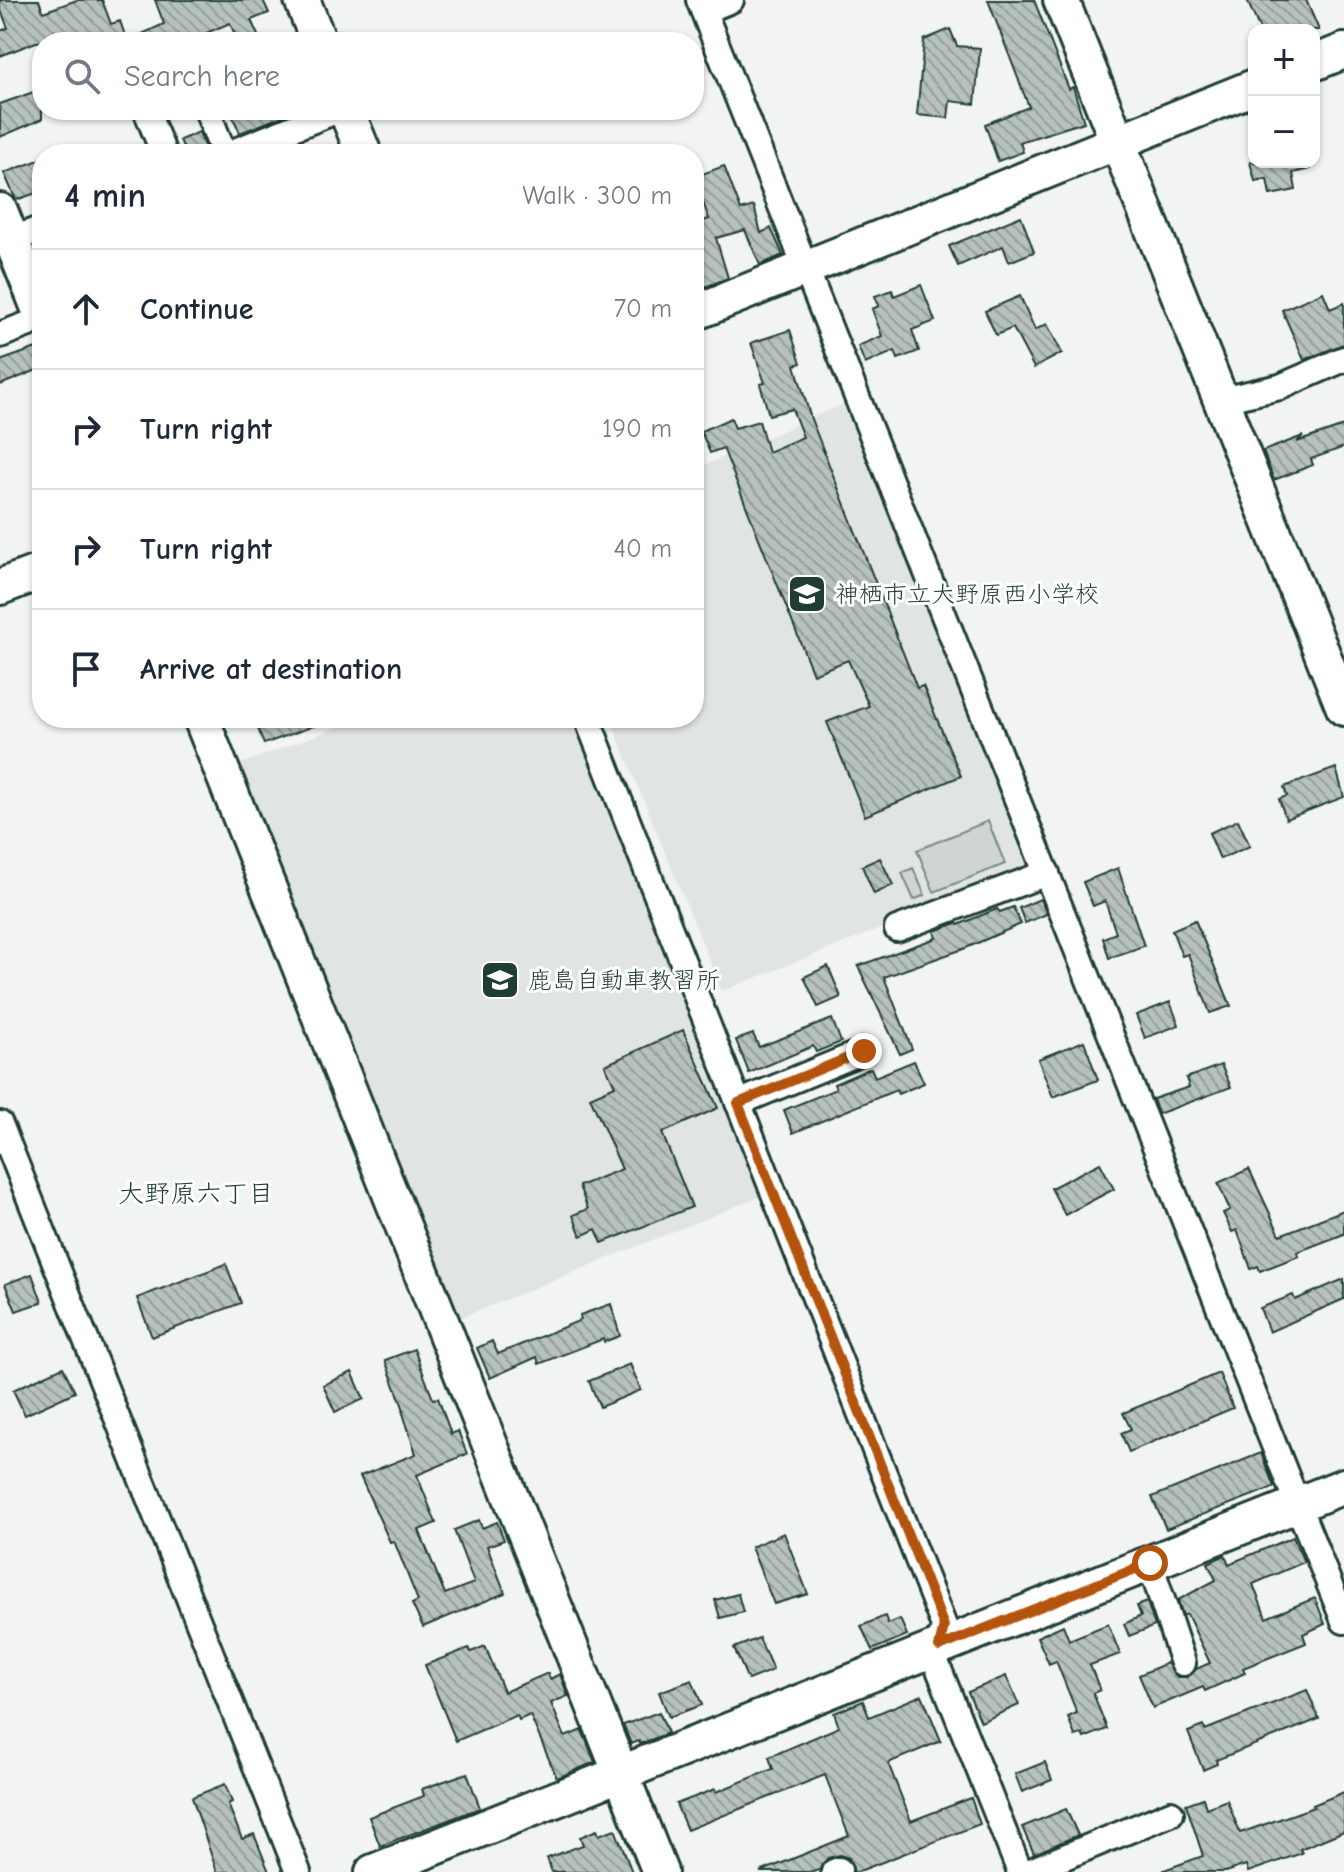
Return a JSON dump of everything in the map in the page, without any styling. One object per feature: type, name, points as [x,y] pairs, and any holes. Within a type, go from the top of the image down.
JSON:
[{"type":"street","points":[[302,0],[315,32]]},
{"type":"street","points":[[731,0],[702,6],[1344,1621]]},
{"type":"street","points":[[1061,0],[1344,708]]},
{"type":"street","points":[[704,309],[1248,89]]},
{"type":"street","points":[[150,120],[160,144]]},
{"type":"street","points":[[211,120],[222,144]]},
{"type":"street","points":[[251,144],[313,120]]},
{"type":"street","points":[[350,120],[360,144]]},
{"type":"street","points":[[15,244],[32,289]]},
{"type":"street","points":[[0,335],[32,320]]},
{"type":"street","points":[[1221,400],[1280,387],[1344,359]]},
{"type":"street","points":[[0,587],[32,575]]},
{"type":"street","points":[[205,728],[660,1872]]},
{"type":"street","points":[[591,728],[944,1626],[936,1662],[1020,1872]]},
{"type":"street","points":[[897,929],[1047,873]]},
{"type":"street","points":[[738,1103],[864,1051]]},
{"type":"street","points":[[0,1124],[298,1872]]},
{"type":"street","points":[[373,1872],[1344,1486]]},
{"type":"street","points":[[1150,1563],[1183,1663]]},
{"type":"street","points":[[1028,1872],[1171,1813]]},
{"type":"shaded area","name":"神栖市立大野原西小学校","points":[[843,404],[1030,870],[722,991],[614,728],[704,728],[704,466]]},
{"type":"shaded area","name":"鹿島自動車教習所","points":[[335,728],[576,728],[761,1196],[455,1320],[241,764]]},
{"type":"shaded area","points":[[988,821],[1005,864],[934,892],[917,850]]},
{"type":"shaded area","points":[[913,868],[925,895],[914,900],[902,873]]},
{"type":"building","points":[[0,0],[39,0],[43,12],[77,0],[102,0],[111,24],[120,21],[124,32],[32,32],[32,44],[0,56],[0,31],[8,28]]},
{"type":"building","points":[[155,0],[263,0],[269,13],[251,20],[256,32],[234,32],[230,23],[209,32],[147,32],[164,24]]},
{"type":"building","points":[[988,0],[1034,0],[1069,89],[1073,87],[1084,122],[1020,142],[1023,152],[998,161],[985,124],[1029,107]]},
{"type":"building","points":[[1247,0],[1306,0],[1316,24],[1257,24]]},
{"type":"building","points":[[950,29],[957,46],[980,48],[975,104],[950,101],[948,118],[917,115],[924,40]]},
{"type":"building","points":[[32,93],[32,120],[40,120],[0,137],[0,104]]},
{"type":"building","points":[[234,120],[273,120],[240,133]]},
{"type":"building","points":[[199,132],[204,144],[182,144],[180,140]]},
{"type":"building","points":[[32,163],[32,194],[16,200],[4,173]]},
{"type":"building","points":[[724,166],[741,210],[754,206],[761,233],[771,228],[783,255],[760,265],[745,230],[716,238],[728,278],[705,287],[704,221],[709,219],[704,205],[704,173]]},
{"type":"building","points":[[1252,168],[1310,168],[1293,173],[1296,190],[1270,195],[1267,179],[1255,181]]},
{"type":"building","points":[[1021,216],[1034,252],[1009,262],[1003,246],[958,266],[949,246]]},
{"type":"building","points":[[921,285],[935,321],[912,330],[919,351],[898,359],[895,351],[865,364],[858,346],[882,336],[872,309],[879,306],[875,296],[892,290],[894,296]]},
{"type":"building","points":[[1323,292],[1330,309],[1344,303],[1344,344],[1304,360],[1282,310]]},
{"type":"building","points":[[1020,296],[1035,330],[1047,324],[1062,353],[1034,368],[1013,328],[996,335],[985,311]]},
{"type":"building","points":[[790,330],[801,363],[795,365],[811,419],[917,688],[923,686],[961,776],[865,816],[827,722],[869,706],[848,660],[813,674],[723,448],[710,453],[704,438],[704,430],[731,418],[735,428],[759,421],[768,452],[803,437],[792,409],[769,415],[760,384],[765,383],[751,343]]},
{"type":"building","points":[[32,350],[32,372],[0,385],[0,361]]},
{"type":"building","points":[[1344,426],[1344,447],[1311,459],[1313,465],[1274,480],[1263,451],[1303,436],[1297,442]]},
{"type":"building","points":[[258,728],[308,728],[264,744]]},
{"type":"building","points":[[1336,768],[1344,797],[1286,819],[1279,799],[1287,796],[1284,787]]},
{"type":"building","points":[[1238,820],[1250,846],[1220,859],[1209,833]]},
{"type":"building","points":[[880,858],[893,885],[874,894],[862,866]]},
{"type":"building","points":[[1118,868],[1144,946],[1109,958],[1103,938],[1116,933],[1105,901],[1093,906],[1083,882]]},
{"type":"building","points":[[1040,899],[1047,914],[1025,923],[1019,908]]},
{"type":"building","points":[[1013,907],[1021,924],[966,948],[884,977],[912,1049],[900,1054],[858,966],[936,938],[934,931],[997,909],[1000,912]]},
{"type":"building","points":[[1195,920],[1231,1006],[1210,1013],[1188,954],[1182,956],[1172,930]]},
{"type":"building","points":[[828,966],[841,997],[818,1007],[804,977]]},
{"type":"building","points":[[1170,1002],[1179,1025],[1145,1038],[1136,1015]]},
{"type":"building","points":[[832,1019],[841,1042],[816,1052],[813,1046],[749,1073],[736,1040],[753,1034],[759,1047]]},
{"type":"building","points":[[683,1030],[718,1108],[662,1133],[692,1207],[602,1243],[596,1229],[581,1236],[573,1215],[588,1209],[579,1186],[622,1169],[590,1097],[615,1086],[605,1065]]},
{"type":"building","points":[[1084,1041],[1098,1080],[1053,1097],[1038,1059]]},
{"type":"building","points":[[914,1061],[924,1083],[898,1094],[896,1090],[793,1133],[784,1110],[836,1089],[834,1084],[871,1068],[875,1077]]},
{"type":"building","points":[[1221,1065],[1231,1087],[1158,1114],[1153,1099],[1189,1087],[1186,1078]]},
{"type":"building","points":[[1100,1163],[1114,1189],[1065,1215],[1051,1188]]},
{"type":"building","points":[[1249,1169],[1280,1235],[1344,1210],[1344,1234],[1297,1252],[1299,1256],[1260,1271],[1258,1266],[1251,1269],[1237,1230],[1232,1232],[1223,1213],[1230,1210],[1218,1183]]},
{"type":"building","points":[[226,1264],[241,1303],[152,1337],[137,1298]]},
{"type":"building","points":[[32,1274],[42,1302],[16,1311],[5,1284]]},
{"type":"building","points":[[1344,1279],[1344,1299],[1269,1332],[1260,1308],[1293,1295],[1295,1300]]},
{"type":"building","points":[[611,1304],[620,1336],[604,1342],[603,1339],[539,1364],[537,1357],[490,1378],[477,1348],[492,1341],[498,1354],[581,1320],[580,1315]]},
{"type":"building","points":[[414,1349],[433,1399],[438,1398],[451,1434],[458,1431],[467,1454],[417,1475],[436,1523],[419,1530],[445,1594],[474,1583],[454,1530],[479,1520],[482,1528],[497,1522],[504,1540],[487,1546],[505,1593],[423,1627],[412,1604],[418,1601],[394,1541],[390,1542],[360,1476],[416,1454],[385,1360]]},
{"type":"building","points":[[630,1364],[641,1390],[600,1407],[589,1381]]},
{"type":"building","points":[[63,1367],[75,1392],[25,1415],[13,1390]]},
{"type":"building","points":[[352,1372],[364,1399],[335,1412],[323,1385]]},
{"type":"building","points":[[1219,1373],[1233,1408],[1129,1452],[1121,1433],[1131,1429],[1123,1413]]},
{"type":"building","points":[[1261,1453],[1274,1487],[1166,1529],[1152,1497]]},
{"type":"building","points":[[784,1533],[808,1594],[774,1604],[751,1547]]},
{"type":"building","points":[[1293,1537],[1304,1562],[1253,1584],[1266,1618],[1315,1598],[1325,1624],[1303,1634],[1306,1643],[1243,1668],[1245,1673],[1205,1691],[1203,1687],[1153,1708],[1139,1675],[1167,1663],[1177,1677],[1187,1677],[1210,1663],[1187,1614],[1183,1616],[1178,1600],[1216,1580],[1208,1563],[1225,1555],[1229,1564]]},
{"type":"building","points":[[738,1594],[743,1612],[720,1618],[715,1600]]},
{"type":"building","points":[[1147,1602],[1155,1626],[1129,1636],[1124,1624],[1141,1616],[1137,1606]]},
{"type":"building","points":[[885,1616],[888,1624],[900,1619],[907,1635],[872,1650],[861,1626]]},
{"type":"building","points":[[1108,1624],[1120,1654],[1090,1665],[1100,1690],[1093,1693],[1107,1729],[1084,1738],[1082,1734],[1075,1736],[1068,1717],[1077,1713],[1056,1661],[1049,1664],[1037,1637],[1063,1625],[1069,1640]]},
{"type":"building","points":[[759,1638],[773,1670],[748,1680],[734,1648]]},
{"type":"building","points":[[485,1646],[504,1692],[548,1673],[550,1679],[560,1674],[568,1696],[551,1703],[565,1737],[582,1730],[595,1762],[557,1778],[530,1715],[519,1720],[517,1715],[456,1741],[425,1665],[469,1648],[471,1652]]},
{"type":"building","points":[[1006,1676],[1019,1705],[981,1722],[968,1692]]},
{"type":"building","points":[[692,1680],[702,1705],[669,1717],[659,1692]]},
{"type":"building","points":[[1307,1690],[1319,1719],[1216,1760],[1217,1764],[1203,1770],[1188,1732],[1203,1726],[1205,1730]]},
{"type":"building","points":[[922,1695],[941,1741],[888,1763],[911,1821],[971,1798],[980,1824],[857,1872],[854,1872],[849,1858],[840,1855],[828,1858],[819,1870],[813,1872],[760,1872],[849,1836],[825,1775],[687,1830],[676,1804],[773,1769],[769,1757],[839,1727],[834,1713],[863,1701],[869,1717]]},
{"type":"building","points":[[659,1712],[668,1733],[640,1744],[639,1741],[631,1744],[623,1725]]},
{"type":"building","points":[[1045,1762],[1052,1780],[1022,1792],[1015,1774]]},
{"type":"building","points":[[467,1773],[480,1808],[380,1846],[369,1817],[424,1796],[422,1789]]},
{"type":"building","points":[[225,1784],[232,1802],[228,1804],[242,1839],[254,1834],[269,1872],[217,1872],[192,1797]]},
{"type":"building","points":[[1344,1792],[1344,1831],[1300,1849],[1302,1853],[1248,1872],[1246,1865],[1225,1872],[1164,1872],[1203,1856],[1186,1804],[1203,1798],[1206,1808],[1227,1800],[1240,1833],[1314,1807]]},
{"type":"building","points":[[1066,1809],[1078,1835],[1034,1854],[1022,1827]]},
{"type":"building","points":[[615,1829],[632,1872],[552,1872],[547,1858],[583,1845],[580,1837],[597,1830],[599,1835]]},
{"type":"place","name":"神栖市立大野原西小学校","points":[[807,594]]},
{"type":"place","name":"鹿島自動車教習所","points":[[500,980]]},
{"type":"district","name":"大野原六丁目","points":[[196,1194]]},
{"type":"route","points":[[864,1051],[738,1103],[944,1626],[939,1647],[1150,1563]]}]
